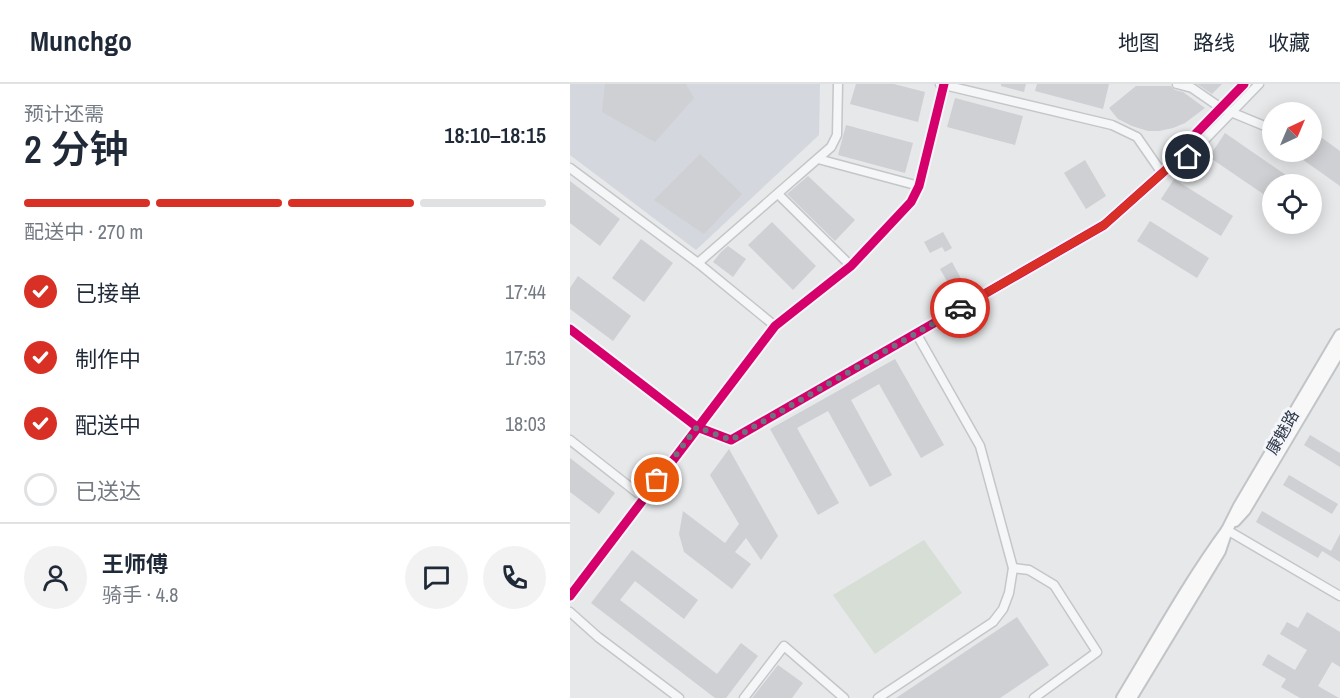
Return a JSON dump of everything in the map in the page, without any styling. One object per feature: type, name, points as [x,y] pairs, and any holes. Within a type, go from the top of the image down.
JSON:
[{"type":"main road","name":"康魅路","points":[[1122,698],[1227,530],[1244,497],[1340,335]]},
{"type":"main road","name":"康魅路","points":[[1131,698],[1220,551],[1227,530],[1245,510],[1340,350]]},
{"type":"street","points":[[698,263],[831,147],[837,135],[838,84]]},
{"type":"street","points":[[570,596],[775,326],[851,266],[911,202],[919,186],[942,84],[1112,125],[1137,137],[1162,173]]},
{"type":"street","points":[[1177,84],[1192,88],[1221,108],[1262,125]]},
{"type":"street","points":[[1178,159],[1181,149],[1244,84]]},
{"type":"street","points":[[570,329],[697,427],[731,440],[1104,225],[1178,159],[1188,157],[1259,84]]},
{"type":"street","points":[[818,159],[919,186]]},
{"type":"street","points":[[570,168],[698,263],[775,326]]},
{"type":"street","points":[[778,194],[851,266]]},
{"type":"street","points":[[878,698],[993,622],[1003,609],[1009,593],[1013,568],[980,446],[916,333]]},
{"type":"street","points":[[570,440],[644,498]]},
{"type":"street","points":[[1227,530],[1340,596]]},
{"type":"street","points":[[1013,568],[1029,570],[1054,585],[1097,652],[1034,698]]},
{"type":"street","points":[[570,612],[598,637],[679,698]]},
{"type":"street","points":[[744,698],[784,646],[844,698]]},
{"type":"shaded area","points":[[570,84],[820,84],[819,135],[696,250],[570,155]]},
{"type":"shaded area","points":[[924,540],[962,593],[875,654],[833,595]]},
{"type":"building","points":[[605,84],[686,84],[694,98],[655,142],[602,112]]},
{"type":"building","points":[[856,84],[894,84],[925,92],[918,122],[850,104]]},
{"type":"building","points":[[1001,84],[1026,84],[1024,92],[1001,86]]},
{"type":"building","points":[[1037,84],[1109,84],[1103,109],[1035,91]]},
{"type":"building","points":[[1197,84],[1222,84],[1212,94]]},
{"type":"building","points":[[1136,86],[1171,86],[1205,108],[1185,123],[1173,128],[1148,131],[1132,126],[1118,119],[1109,108]]},
{"type":"building","points":[[955,98],[1023,116],[1015,145],[947,127]]},
{"type":"building","points":[[846,125],[913,143],[905,173],[838,155]]},
{"type":"building","points":[[1225,133],[1262,159],[1262,162],[1267,162],[1284,174],[1262,174],[1262,193],[1209,157]]},
{"type":"building","points":[[1322,138],[1340,151],[1340,186],[1306,162],[1322,162]]},
{"type":"building","points":[[700,154],[742,194],[704,234],[654,200]]},
{"type":"building","points":[[1085,160],[1106,196],[1086,209],[1064,173]]},
{"type":"building","points":[[808,176],[855,220],[835,241],[787,194]]},
{"type":"building","points":[[1174,179],[1233,216],[1221,236],[1161,199]]},
{"type":"building","points":[[570,181],[620,219],[600,246],[570,223]]},
{"type":"building","points":[[1150,221],[1209,258],[1197,278],[1137,241]]},
{"type":"building","points":[[772,222],[816,266],[793,290],[748,245]]},
{"type":"building","points":[[943,232],[952,248],[945,252],[942,247],[930,253],[924,242]]},
{"type":"building","points":[[641,239],[673,263],[644,302],[612,278]]},
{"type":"building","points":[[728,246],[746,259],[733,277],[713,262]]},
{"type":"building","points":[[952,262],[964,284],[946,294],[942,286],[948,283],[940,269]]},
{"type":"building","points":[[578,276],[631,316],[613,341],[570,309],[570,288]]},
{"type":"building","points":[[895,359],[944,445],[921,458],[879,384],[851,400],[892,475],[870,487],[828,411],[797,428],[839,503],[818,515],[770,429]]},
{"type":"building","points":[[1310,435],[1340,453],[1340,467],[1304,445]]},
{"type":"building","points":[[729,449],[778,536],[761,560],[746,538],[735,552],[751,564],[732,589],[684,552],[679,534],[683,511],[725,543],[739,524],[710,475]]},
{"type":"building","points":[[570,458],[615,493],[599,514],[570,492]]},
{"type":"building","points":[[1289,475],[1338,504],[1332,514],[1283,485]]},
{"type":"building","points":[[1262,511],[1331,551],[1340,534],[1340,562],[1322,551],[1318,558],[1256,522]]},
{"type":"building","points":[[632,550],[698,600],[684,619],[635,581],[620,600],[717,674],[741,643],[758,656],[726,698],[715,698],[591,603]]},
{"type":"building","points":[[1307,612],[1340,632],[1340,667],[1332,662],[1318,686],[1339,698],[1300,698],[1281,687],[1286,679],[1262,665],[1268,654],[1295,670],[1307,650],[1280,634],[1287,622],[1298,628]]},
{"type":"building","points":[[1017,617],[1049,665],[1000,698],[896,698]]},
{"type":"building","points":[[778,665],[803,683],[792,698],[752,698]]},
{"type":"cycle path","points":[[570,596],[775,326],[851,266],[911,202],[919,186],[944,84]]},
{"type":"cycle path","points":[[570,329],[697,427],[731,440],[1104,225],[1178,159],[1181,149],[1244,84]]},
{"type":"way so far","points":[[657,480],[697,427],[731,440],[960,308]]},
{"type":"route","points":[[960,308],[1104,225],[1178,159],[1188,157]]}]
